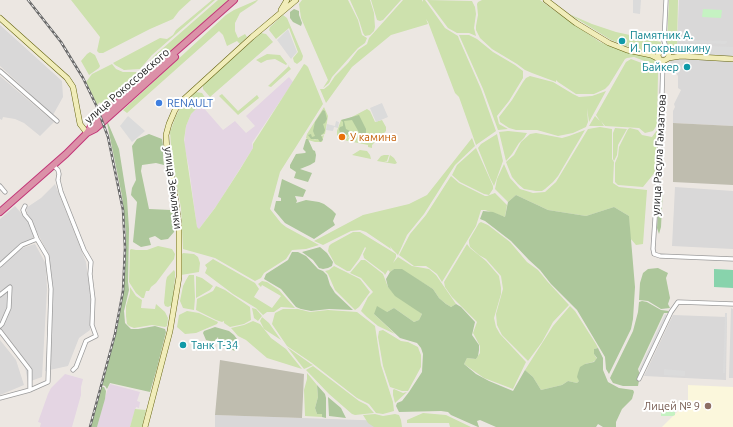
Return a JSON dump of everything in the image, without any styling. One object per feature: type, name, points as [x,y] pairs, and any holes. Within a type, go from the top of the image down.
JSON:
[{"type":"highway","name":"улица Рокоссовского","points":[[87,133],[92,126],[234,0]]},
{"type":"highway","name":"улица Рокоссовского","points":[[87,133],[95,129],[239,0]]},
{"type":"highway","points":[[0,212],[87,133]]},
{"type":"main road","name":"улица Землячки","points":[[145,427],[170,331],[179,277],[179,224],[166,135],[169,124],[175,110],[183,100],[279,15],[289,2],[296,0]]},
{"type":"main road","points":[[546,0],[576,23],[609,43],[627,50],[645,53],[664,59],[681,56],[733,59]]},
{"type":"main road","points":[[0,18],[67,78],[73,86],[80,124],[87,133]]},
{"type":"main road","points":[[645,53],[652,53],[664,49],[681,56]]},
{"type":"main road","points":[[660,50],[658,55],[664,59]]},
{"type":"main road","points":[[664,59],[670,54],[668,50]]},
{"type":"street","points":[[660,50],[664,41],[666,0]]},
{"type":"street","points":[[664,41],[668,50]]},
{"type":"street","name":"улица Расула Гамзатова","points":[[664,59],[653,250],[654,254],[660,256],[733,259]]},
{"type":"street","points":[[0,72],[57,121]]},
{"type":"street","points":[[53,165],[58,170],[58,180],[61,192],[84,250],[91,262],[90,274],[93,299],[92,325],[96,336],[86,341],[76,367],[73,370]]},
{"type":"street","points":[[0,186],[5,192]]},
{"type":"street","points":[[0,398],[30,390],[48,382],[51,289],[48,256],[37,239],[30,221],[23,210],[25,206]]},
{"type":"street","points":[[0,265],[22,246],[37,239]]},
{"type":"street","points":[[0,295],[10,287],[9,308],[0,326]]},
{"type":"street","points":[[639,379],[671,312],[678,302],[733,304]]},
{"type":"street","points":[[0,331],[30,370],[30,390]]},
{"type":"shaded area","points":[[633,0],[641,0],[640,14],[633,13]]},
{"type":"shaded area","points":[[679,0],[733,0],[733,56],[678,53]]},
{"type":"shaded area","points":[[0,25],[62,81],[63,97],[53,115],[0,66]]},
{"type":"shaded area","points":[[288,29],[297,52],[291,59],[277,40]]},
{"type":"shaded area","points":[[685,40],[727,41],[726,44],[685,42]]},
{"type":"shaded area","points":[[682,45],[733,47],[733,56],[707,55],[707,53],[698,52],[698,55],[682,54]]},
{"type":"shaded area","points":[[672,58],[733,61],[733,126],[673,123],[674,104],[681,90],[678,88],[678,76],[668,60]]},
{"type":"shaded area","points":[[0,76],[54,122],[40,136],[24,123],[15,119],[3,117],[2,120],[0,119]]},
{"type":"shaded area","points":[[289,77],[293,82],[252,143],[253,148],[217,205],[199,229],[197,228],[189,168],[184,144],[186,126],[191,114],[206,99],[207,100],[202,106],[223,130],[235,121],[246,133],[255,126],[246,116]]},
{"type":"shaded area","points":[[382,103],[388,117],[376,122],[370,108]]},
{"type":"shaded area","points":[[128,116],[145,131],[132,142],[120,126]]},
{"type":"shaded area","points":[[336,121],[339,122],[338,128],[334,127],[333,131],[326,130],[327,124],[335,126]]},
{"type":"shaded area","points":[[673,123],[733,126],[733,185],[673,182]]},
{"type":"shaded area","points":[[55,184],[86,262],[91,300],[90,330],[79,338],[68,366],[45,371],[52,289],[49,255],[27,213],[26,208],[41,198]]},
{"type":"shaded area","points":[[675,187],[733,191],[733,249],[672,246]]},
{"type":"shaded area","points":[[15,206],[28,221],[35,236],[0,263],[0,219]]},
{"type":"shaded area","points":[[35,244],[46,264],[47,290],[42,377],[28,382],[24,362],[0,332],[0,267],[22,248]]},
{"type":"shaded area","points":[[731,308],[733,309],[733,378],[729,378]]},
{"type":"shaded area","points":[[725,313],[727,313],[725,373],[723,373]]},
{"type":"shaded area","points":[[665,314],[667,315],[641,371],[639,370]]},
{"type":"shaded area","points":[[673,315],[727,317],[726,380],[644,376]]},
{"type":"shaded area","points":[[0,340],[16,360],[24,385],[0,395]]},
{"type":"shaded area","points":[[220,360],[304,374],[302,418],[215,415]]},
{"type":"shaded area","points":[[664,369],[685,371],[685,376],[664,375]]},
{"type":"shaded area","points":[[65,374],[83,379],[81,395],[72,427],[40,427],[41,423],[38,422],[48,394],[51,388]]},
{"type":"shaded area","points":[[110,384],[140,392],[137,401],[140,402],[139,408],[136,407],[130,427],[97,427]]},
{"type":"shaded area","name":"Лицей № 9","points":[[688,385],[733,387],[733,427],[662,427],[688,401]]},
{"type":"shaded area","points":[[215,415],[389,421],[389,427],[215,427]]},
{"type":"green space","points":[[71,0],[191,0],[173,19],[103,53],[99,53],[97,51],[100,37]]},
{"type":"green space","points":[[212,0],[215,0],[152,55],[140,69],[124,70],[113,63],[160,38],[167,39]]},
{"type":"green space","points":[[218,0],[228,0],[145,76],[107,108],[100,102],[97,105],[86,82],[92,74],[112,64],[116,69],[123,72],[141,71],[154,56]]},
{"type":"green space","points":[[257,0],[240,13],[235,23],[235,31],[238,38],[245,34],[247,37],[240,44],[237,41],[227,46],[223,35],[219,31],[127,113],[123,110],[226,15]]},
{"type":"green space","points":[[302,0],[348,0],[358,20],[362,35],[367,38],[365,43],[358,48],[332,77],[329,83],[323,88],[328,80],[301,18],[299,4]]},
{"type":"green space","points":[[350,0],[370,0],[374,13],[375,27],[374,31],[370,35],[365,36],[363,33]]},
{"type":"green space","points":[[371,0],[401,0],[383,20],[380,21],[377,20]]},
{"type":"green space","points":[[403,0],[422,0],[423,2],[423,0],[425,0],[445,28],[458,36],[481,89],[496,131],[476,145],[459,97],[455,93],[428,22],[426,19],[428,24],[391,35],[352,67],[326,103],[320,89],[324,89],[329,85],[358,50],[367,44],[369,38]]},
{"type":"green space","points":[[427,0],[472,1],[476,14],[474,28],[476,36],[469,33],[457,33],[448,28]]},
{"type":"green space","points":[[482,0],[540,0],[600,42],[621,50],[653,57],[658,60],[658,62],[655,65],[634,57],[627,58],[605,89],[594,94],[576,94],[556,80],[556,82],[525,70],[492,49],[480,38],[476,30],[478,15],[477,4]]},
{"type":"green space","points":[[669,0],[678,0],[678,53],[675,53],[670,49],[667,42]]},
{"type":"green space","points":[[294,9],[299,11],[302,23],[301,26],[293,22],[290,18],[290,12]]},
{"type":"green space","points":[[703,9],[722,10],[721,18],[702,17]]},
{"type":"green space","points":[[569,14],[616,32],[639,37],[653,52],[637,50],[611,40]]},
{"type":"green space","points":[[283,15],[287,18],[303,56],[302,60],[297,64],[294,62],[293,58],[298,52],[289,28],[276,39],[269,30],[270,27]]},
{"type":"green space","points":[[261,33],[266,34],[273,42],[210,97],[203,89],[203,85]]},
{"type":"green space","points":[[459,35],[469,35],[477,39],[493,52],[523,71],[523,78],[509,101],[497,116],[499,124],[508,129],[498,130],[483,89]]},
{"type":"green space","points":[[641,38],[661,42],[660,49],[654,51]]},
{"type":"green space","points":[[90,52],[95,55],[100,66],[89,75],[81,61]]},
{"type":"green space","points":[[267,54],[280,55],[287,64],[286,65],[275,59],[267,60],[261,63],[256,60]]},
{"type":"green space","points":[[631,59],[655,68],[658,73],[657,125],[653,131],[645,133],[639,128],[605,126],[601,121],[604,126],[589,126],[595,116],[600,121],[596,115],[626,62]]},
{"type":"green space","points":[[304,64],[308,67],[323,104],[280,172],[270,209],[286,227],[319,245],[306,249],[292,250],[286,259],[264,273],[261,278],[255,281],[215,258],[183,249],[181,208],[172,158],[170,132],[181,107],[196,92],[202,93],[206,99],[191,114],[186,126],[184,140],[197,227],[199,229],[215,208],[239,171],[253,148],[253,144]]},
{"type":"green space","points":[[289,66],[291,69],[271,87],[268,86]]},
{"type":"green space","points":[[530,76],[553,82],[579,97],[592,96],[606,91],[589,122],[587,108],[588,122],[586,127],[573,133],[558,136],[537,130],[516,130],[509,128],[500,122],[499,117],[526,78]]},
{"type":"green space","points":[[222,94],[238,111],[257,95],[259,98],[238,115],[219,96]]},
{"type":"green space","points":[[324,107],[328,116],[325,134],[314,138],[315,140],[316,138],[324,135],[322,142],[308,140],[306,138],[307,134]]},
{"type":"green space","points":[[367,109],[370,111],[375,122],[382,120],[386,127],[386,131],[372,145],[372,148],[368,147],[368,145],[353,142],[350,136],[348,138],[351,139],[351,142],[344,140],[346,135],[340,134],[337,136],[337,131],[341,120],[348,119]]},
{"type":"green space","points":[[323,110],[325,111],[327,119],[323,124],[325,130],[321,135],[323,140],[320,142],[318,139],[311,139],[308,135],[311,134],[312,137],[315,136],[313,131],[315,122]]},
{"type":"green space","points":[[359,115],[366,129],[366,134],[361,136],[352,120],[344,121],[346,129],[356,134],[355,138],[352,139],[353,133],[350,132],[347,135],[340,133],[339,129],[343,126],[343,122],[341,120]]},
{"type":"green space","points":[[107,123],[119,149],[127,199],[129,229],[129,290],[124,311],[125,323],[131,329],[155,326],[165,329],[166,332],[150,392],[110,383],[107,389],[102,385],[117,329],[123,290],[126,253],[126,232],[122,196]]},
{"type":"green space","points":[[600,127],[612,129],[612,159],[614,162],[613,183],[619,187],[647,190],[643,244],[636,245],[630,238],[629,216],[614,207],[586,216],[548,210],[516,195],[508,202],[495,189],[497,179],[504,164],[510,178],[520,189],[533,193],[545,192],[556,182],[588,129]]},
{"type":"green space","points":[[615,128],[627,129],[618,145],[617,155],[614,161],[613,133]]},
{"type":"green space","points":[[628,129],[638,130],[642,135],[652,137],[657,130],[656,171],[643,187],[618,185],[615,182],[615,163],[618,156],[619,147]]},
{"type":"green space","points":[[585,130],[558,176],[542,191],[524,189],[512,177],[506,162],[514,155],[521,142],[530,134],[536,133],[562,138]]},
{"type":"green space","points":[[508,131],[527,133],[506,161],[499,132]]},
{"type":"green space","points":[[149,134],[162,139],[164,165],[156,163],[142,165],[141,171],[149,209],[171,210],[175,213],[175,225],[174,232],[168,239],[161,240],[155,236],[149,238],[151,245],[141,247],[133,242],[137,202],[131,195],[132,188],[136,180],[132,146],[137,139]]},
{"type":"green space","points":[[497,134],[503,161],[494,186],[478,148],[481,144]]},
{"type":"green space","points":[[472,138],[475,146],[455,165],[424,214],[407,235],[398,255],[390,246],[391,249],[366,232],[360,230],[351,231],[323,245],[314,241],[363,215],[409,204],[427,195]]},
{"type":"green space","points":[[306,139],[308,139],[316,155],[315,162],[300,169],[312,173],[308,182],[294,178],[296,172],[290,168],[296,154],[306,152],[303,149]]},
{"type":"green space","points":[[476,148],[493,186],[493,189],[489,195],[460,182],[452,175],[457,165]]},
{"type":"green space","points":[[360,150],[367,151],[371,159],[352,155]]},
{"type":"green space","points":[[384,155],[389,155],[387,161],[384,161],[388,162],[390,155],[397,163],[377,161]]},
{"type":"green space","points":[[451,176],[459,183],[485,196],[495,193],[507,205],[505,217],[481,210],[476,226],[442,282],[437,274],[426,266],[414,266],[399,255],[410,234],[426,215]]},
{"type":"green space","points":[[282,179],[306,190],[303,197],[295,196],[297,201],[296,203],[306,200],[319,202],[332,210],[336,214],[333,221],[335,225],[314,239],[285,223],[274,210],[276,201],[281,201],[281,198],[278,197]]},
{"type":"green space","points":[[663,187],[661,227],[659,234],[657,228],[659,196]]},
{"type":"green space","points":[[516,195],[548,210],[586,216],[614,207],[629,216],[635,287],[633,319],[631,329],[609,374],[606,369],[605,357],[577,310],[511,241],[485,221],[480,219],[483,211],[493,212],[505,217],[508,202]]},
{"type":"green space","points":[[481,222],[488,225],[510,242],[527,262],[538,270],[569,305],[553,322],[542,342],[528,361],[502,335],[497,325],[496,314],[503,289],[501,276],[486,259],[470,247],[469,240]]},
{"type":"green space","points":[[353,232],[360,232],[396,254],[393,263],[398,257],[412,266],[429,269],[436,275],[456,304],[451,307],[446,304],[439,298],[433,289],[402,270],[394,269],[390,272],[388,270],[385,275],[364,258],[363,254],[366,248],[365,247],[359,259],[350,271],[347,271],[335,264],[328,251],[329,246]]},
{"type":"green space","points":[[467,244],[486,261],[499,276],[501,294],[494,318],[496,327],[500,334],[526,362],[513,389],[484,378],[464,364],[467,358],[476,359],[480,353],[480,346],[473,333],[477,322],[452,297],[445,287],[444,282]]},
{"type":"green space","points":[[158,246],[172,249],[175,254],[174,259],[149,291],[146,291],[144,298],[142,298],[136,293],[129,282],[130,250],[147,250]]},
{"type":"green space","points":[[320,247],[327,253],[333,262],[332,266],[328,268],[319,268],[313,260],[302,252]]},
{"type":"green space","points":[[292,252],[298,252],[306,256],[318,269],[323,271],[327,275],[330,285],[335,293],[353,310],[329,309],[311,311],[301,309],[296,307],[281,289],[264,279],[266,274],[288,260]]},
{"type":"green space","points":[[183,253],[194,254],[198,257],[200,263],[199,272],[181,275]]},
{"type":"green space","points":[[213,259],[255,283],[259,289],[254,297],[272,308],[281,296],[262,285],[261,287],[258,284],[262,281],[267,282],[279,290],[295,308],[281,307],[274,312],[267,312],[263,315],[256,308],[233,294],[205,273],[207,268],[205,265]]},
{"type":"green space","points":[[361,260],[365,260],[383,274],[388,287],[422,314],[419,320],[414,322],[394,308],[387,312],[374,314],[395,334],[378,326],[361,311],[368,297],[373,292],[361,278],[350,273]]},
{"type":"green space","points":[[334,266],[360,279],[370,292],[355,310],[335,290],[328,274],[325,271]]},
{"type":"green space","points":[[658,268],[668,273],[666,278],[670,298],[668,304],[670,308],[661,309],[648,301],[639,300],[640,283],[643,273],[648,269]]},
{"type":"green space","points":[[394,269],[402,269],[433,289],[439,298],[451,307],[456,304],[461,307],[475,322],[472,335],[479,345],[478,356],[476,359],[467,358],[464,364],[476,374],[513,391],[525,370],[533,377],[541,390],[562,385],[568,381],[577,383],[579,381],[577,377],[580,367],[594,362],[597,358],[594,354],[594,349],[598,348],[603,358],[603,370],[608,382],[619,388],[633,390],[634,392],[632,399],[622,409],[616,422],[616,427],[603,427],[598,424],[596,427],[496,427],[480,420],[477,421],[478,427],[451,415],[448,412],[399,412],[396,406],[397,403],[402,401],[422,372],[423,354],[417,343],[400,338],[374,314],[377,306],[387,312],[394,308],[414,322],[419,320],[422,314],[395,296],[388,287],[386,279],[390,272]]},
{"type":"green space","points":[[714,269],[733,270],[733,288],[714,287]]},
{"type":"green space","points":[[174,270],[175,278],[172,305],[168,307],[165,306],[164,303],[166,281],[167,277]]},
{"type":"green space","points":[[189,275],[194,275],[194,310],[183,308],[180,301],[183,286]]},
{"type":"green space","points":[[196,276],[202,278],[213,286],[210,290],[196,298]]},
{"type":"green space","points":[[216,286],[225,290],[250,307],[251,320],[244,324],[230,327],[224,323],[224,321],[222,322],[216,320],[196,310],[197,299],[213,291]]},
{"type":"green space","points":[[130,287],[136,296],[142,300],[141,308],[155,309],[156,304],[165,312],[168,318],[167,326],[152,325],[134,328],[127,324],[126,306],[130,293]]},
{"type":"green space","points":[[639,302],[647,302],[661,310],[669,311],[668,313],[664,313],[638,369],[640,375],[638,386],[623,386],[613,383],[610,378],[633,331]]},
{"type":"green space","points":[[570,306],[575,311],[596,344],[598,348],[594,349],[594,354],[597,359],[593,362],[585,364],[577,383],[568,381],[562,385],[541,390],[533,377],[525,370],[553,326]]},
{"type":"green space","points":[[252,308],[256,309],[262,316],[258,321],[254,318]]},
{"type":"green space","points":[[283,309],[298,309],[310,312],[328,310],[357,312],[375,326],[381,365],[393,402],[394,411],[383,414],[376,413],[369,404],[357,398],[312,363],[287,346],[272,324],[275,313]]},
{"type":"green space","points":[[187,311],[199,313],[218,322],[217,324],[196,333],[185,334],[177,327],[179,315]]},
{"type":"green space","points":[[262,317],[269,323],[281,340],[264,329],[260,321]]},
{"type":"green space","points":[[253,321],[260,324],[271,338],[286,349],[302,369],[267,358],[246,340],[238,336],[231,328]]},
{"type":"green space","points":[[215,327],[229,331],[234,335],[237,339],[237,348],[235,351],[220,345],[218,337],[214,342],[206,340],[203,333],[204,331]]},
{"type":"green space","points":[[383,330],[401,341],[408,342],[418,347],[421,355],[421,367],[408,391],[402,391],[390,387],[383,366],[378,337],[379,331]]},
{"type":"green space","points":[[287,347],[311,364],[313,365],[304,369]]},
{"type":"green space","points":[[313,366],[359,401],[367,405],[374,413],[352,414],[329,394],[306,370]]},
{"type":"green space","points":[[307,373],[317,385],[318,397],[315,408],[317,414],[322,414],[322,417],[305,416],[304,390]]},
{"type":"green space","points":[[317,385],[325,394],[326,418],[322,417],[322,414],[317,414],[315,408],[318,397]]},
{"type":"green space","points":[[101,387],[104,387],[106,391],[105,399],[97,427],[91,427]]},
{"type":"green space","points":[[394,389],[403,393],[407,392],[395,403],[393,395]]},
{"type":"green space","points":[[328,397],[341,408],[346,418],[329,416]]},
{"type":"green space","points":[[661,407],[675,408],[675,415],[661,416]]},
{"type":"green space","points":[[135,409],[146,410],[142,427],[130,427]]},
{"type":"green space","points":[[423,413],[446,415],[471,427],[450,427],[449,423],[407,423],[407,420]]},
{"type":"green space","points":[[375,414],[383,416],[395,414],[399,415],[402,427],[374,427],[368,423],[363,415]]},
{"type":"railway","points":[[28,0],[61,42],[83,78],[97,107],[108,137],[123,210],[125,248],[123,291],[115,334],[90,427]]},
{"type":"place","name":"Памятник А. И. Покрышкину","points":[[622,41]]},
{"type":"place","name":"Байкер","points":[[687,67]]},
{"type":"place","name":"RENAULT","points":[[159,103]]},
{"type":"place","name":"У камина","points":[[342,137]]},
{"type":"place","name":"Танк Т-34","points":[[183,345]]},
{"type":"place","name":"Лицей № 9","points":[[708,406]]}]
